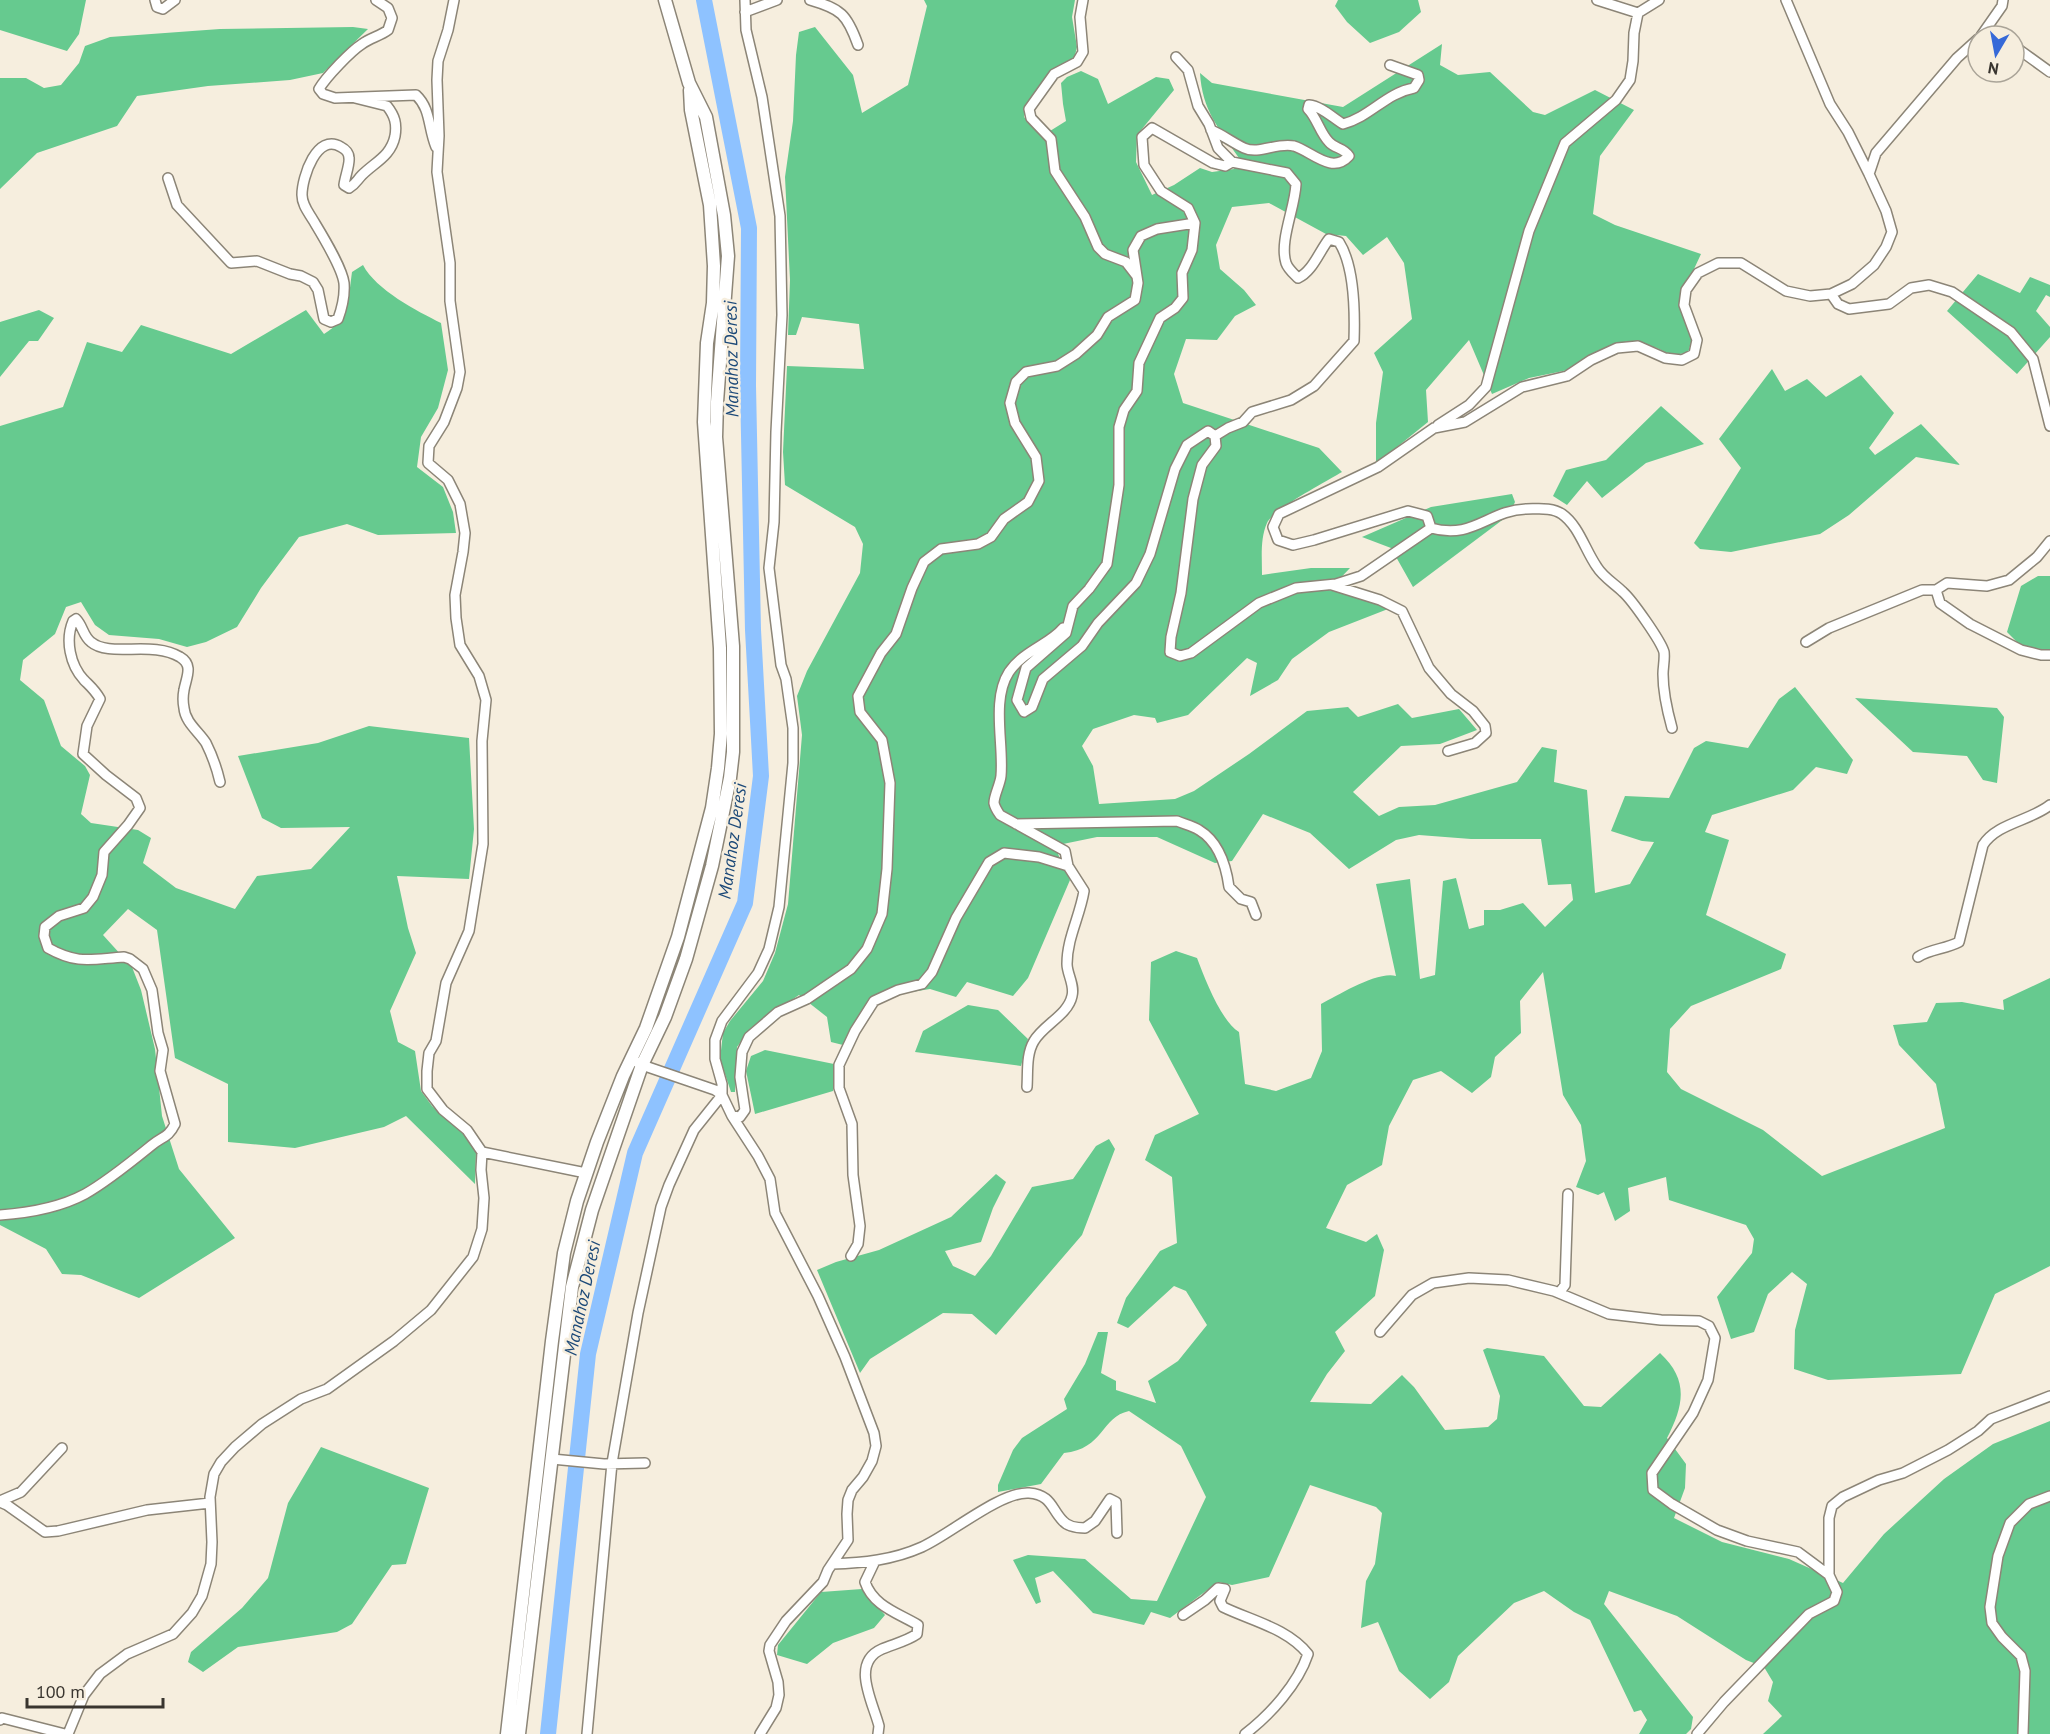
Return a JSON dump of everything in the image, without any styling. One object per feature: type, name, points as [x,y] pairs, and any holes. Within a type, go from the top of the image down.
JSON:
[{"type":"main road","points":[[507,1734],[558,1290],[570,1227],[586,1173],[665,1017],[689,947],[712,866],[733,752],[733,646],[716,437],[728,256],[718,177],[706,117],[689,83],[665,0]]},
{"type":"main road","points":[[519,1734],[555,1459],[572,1287],[592,1210],[642,1064]]},
{"type":"street","points":[[155,0],[157,7],[163,9],[175,0]]},
{"type":"street","points":[[376,0],[388,8],[392,18],[388,30],[353,50],[325,79],[320,89],[322,94],[335,98],[416,94],[425,103],[432,137],[438,151]]},
{"type":"street","points":[[0,1719],[66,1734],[84,1695],[100,1674],[127,1654],[173,1634],[192,1613],[201,1596],[211,1564],[210,1503],[214,1474],[221,1462],[262,1424],[301,1399],[327,1389],[394,1341],[431,1310],[472,1257],[482,1229],[484,1198],[482,1152],[467,1130],[443,1110],[427,1089],[429,1053],[436,1041],[446,983],[469,931],[483,844],[482,741],[486,700],[479,676],[460,645],[456,618],[455,595],[465,533],[460,504],[448,480],[428,463],[429,446],[444,422],[457,388],[460,372],[450,301],[450,263],[437,172],[438,61],[448,30],[454,0]]},
{"type":"street","points":[[587,1734],[606,1539],[608,1463],[661,1207],[694,1130],[719,1093],[722,1083],[715,1059],[715,1040],[722,1021],[758,973],[769,950],[779,907],[793,728],[786,679],[781,665],[769,568],[774,522],[776,432],[783,315],[780,216],[762,97],[746,30],[745,0]]},
{"type":"street","points":[[745,12],[777,0]]},
{"type":"street","points":[[810,0],[833,7],[843,15],[852,28],[858,45]]},
{"type":"street","points":[[1083,0],[1080,17],[1083,52],[1077,62],[1054,74],[1029,109],[1031,118],[1051,139],[1055,171],[1085,217],[1098,248],[1105,254],[1126,262],[1137,276]]},
{"type":"street","points":[[1597,0],[1638,13]]},
{"type":"street","points":[[1431,528],[1427,516],[1408,511],[1293,545],[1278,540],[1273,527],[1280,514],[1378,467],[1469,405],[1486,387],[1529,231],[1565,143],[1616,100],[1630,80],[1638,13],[1659,0]]},
{"type":"street","points":[[1434,428],[1465,422],[1522,387],[1567,376],[1591,360],[1617,348],[1638,346],[1665,358],[1682,360],[1694,354],[1697,340],[1684,305],[1686,290],[1698,273],[1718,264],[1741,263],[1786,291],[1810,296],[1831,294],[1852,284],[1874,265],[1886,247],[1892,232],[1886,211],[1848,132],[1830,104],[1786,0]]},
{"type":"street","points":[[1989,24],[2002,6],[2003,0]]},
{"type":"street","points":[[1869,174],[1876,153],[1965,51]]},
{"type":"street","points":[[2026,55],[2050,72]]},
{"type":"street","points":[[1176,57],[1188,70],[1198,106],[1218,148],[1232,162],[1287,173],[1296,184],[1285,244],[1287,264],[1298,278],[1306,275],[1329,239],[1339,242],[1342,247],[1352,282],[1354,341],[1314,386],[1291,400],[1252,412],[1243,422],[1215,436]]},
{"type":"street","points":[[1211,130],[1250,150],[1256,151],[1284,145],[1300,149],[1324,162],[1346,159],[1349,156],[1345,150],[1329,142],[1308,109],[1309,105],[1317,107],[1343,124],[1357,120],[1390,96],[1402,90],[1414,88],[1419,80],[1418,75],[1390,65]]},
{"type":"street","points":[[168,178],[177,206],[231,263],[257,261],[312,282],[318,290],[324,319],[331,322],[338,319],[342,307],[344,283],[337,261],[306,210],[302,196],[308,170],[320,148],[332,144],[340,146],[348,152],[350,159],[345,172],[344,185],[349,188],[355,185],[362,175],[393,148],[397,127],[394,115],[387,106],[355,98]]},
{"type":"street","points":[[1232,162],[1226,166],[1213,163],[1152,128],[1142,137],[1144,165],[1161,190],[1188,208],[1195,224],[1192,250],[1182,273],[1183,298],[1175,308],[1160,318],[1139,363],[1137,391],[1124,410],[1119,428],[1119,485],[1107,564],[1073,606],[1066,633],[1026,668],[1017,700],[1024,712],[1032,707],[1043,680],[1082,646],[1098,623],[1136,583],[1150,554],[1175,469],[1187,444],[1208,431],[1215,436],[1216,446],[1202,465],[1193,499],[1182,593],[1171,637],[1170,652],[1180,656],[1191,653],[1259,603],[1296,588],[1330,585],[1361,576],[1431,528],[1458,531],[1477,526],[1511,510],[1557,511],[1565,516],[1584,542],[1597,569],[1625,593],[1660,642],[1664,653],[1664,700],[1672,728]]},
{"type":"street","points":[[732,1116],[740,1118],[746,1110],[740,1077],[742,1052],[749,1037],[778,1012],[807,999],[851,969],[867,949],[882,914],[887,869],[890,783],[882,741],[860,712],[858,696],[881,653],[896,634],[924,562],[941,549],[978,544],[992,537],[1004,519],[1028,502],[1039,481],[1036,457],[1015,423],[1010,403],[1016,382],[1026,372],[1057,366],[1076,354],[1096,335],[1108,317],[1135,300],[1138,283],[1133,250],[1141,236],[1157,229],[1195,224]]},
{"type":"street","points":[[1831,294],[1838,304],[1849,309],[1889,304],[1911,288],[1929,285],[1952,292],[2011,332],[2033,358],[2050,426]]},
{"type":"street","points":[[1806,642],[1829,628],[1922,590],[1936,590],[1947,583],[1987,585],[2009,580],[2037,557],[2050,541]]},
{"type":"street","points":[[1330,585],[1380,600],[1402,611],[1429,668],[1451,694],[1473,711],[1485,726],[1486,733],[1475,743],[1448,751]]},
{"type":"street","points":[[1936,590],[1940,603],[1970,624],[2021,650],[2050,655]]},
{"type":"street","points":[[0,1215],[23,1213],[56,1205],[84,1194],[169,1135],[175,1124],[160,1071],[163,1050],[158,1033],[152,990],[143,969],[130,958],[124,957],[82,962],[62,956],[48,948],[44,936],[45,927],[59,916],[84,908],[93,897],[102,875],[104,852],[140,808],[136,798],[83,754],[87,726],[100,699],[94,688],[84,680],[72,662],[70,639],[73,621],[76,619],[81,624],[91,643],[112,649],[162,649],[181,657],[186,662],[189,671],[184,690],[184,711],[206,742],[220,782]]},
{"type":"street","points":[[1027,1087],[1030,1048],[1034,1039],[1066,1008],[1072,997],[1073,988],[1067,965],[1071,934],[1084,891],[1068,866],[1065,851],[1000,815],[996,810],[994,802],[1001,776],[1000,702],[1002,688],[1016,663],[1060,631],[1070,619]]},
{"type":"street","points":[[1918,957],[1959,942],[1983,845],[1990,834],[2050,805]]},
{"type":"street","points":[[1016,824],[1177,821],[1199,830],[1219,850],[1227,872],[1228,887],[1241,899],[1251,902],[1256,915]]},
{"type":"street","points":[[851,1256],[858,1244],[860,1226],[853,1175],[852,1124],[839,1088],[839,1065],[855,1031],[874,1001],[898,990],[922,984],[932,972],[956,918],[989,862],[1004,853],[1039,857],[1068,866]]},
{"type":"street","points":[[642,1064],[719,1093],[770,1179],[776,1213],[818,1296],[874,1433],[876,1446],[872,1461],[852,1490],[848,1500],[848,1540],[823,1582],[786,1621],[770,1645],[769,1651],[778,1682],[779,1695],[776,1708],[760,1734]]},
{"type":"street","points":[[482,1152],[586,1173]]},
{"type":"street","points":[[1559,1293],[1565,1285],[1568,1194]]},
{"type":"street","points":[[1380,1332],[1412,1295],[1433,1283],[1469,1278],[1508,1280],[1559,1293],[1609,1314],[1699,1321],[1709,1326],[1715,1338],[1708,1380],[1693,1413],[1652,1473],[1653,1490],[1672,1504],[1717,1530],[1747,1541],[1797,1552],[1829,1575]]},
{"type":"street","points":[[1697,1734],[1756,1668],[1809,1614],[1834,1601],[1837,1592],[1829,1575],[1829,1518],[1832,1506],[1842,1497],[1879,1480],[1903,1473],[1948,1450],[1978,1431],[1991,1419],[2050,1396]]},
{"type":"street","points":[[0,1502],[21,1492],[62,1448]]},
{"type":"street","points":[[555,1459],[645,1463]]},
{"type":"street","points":[[832,1564],[874,1561],[899,1556],[924,1546],[994,1505],[1024,1493],[1039,1495],[1054,1506],[1064,1522],[1073,1527],[1085,1528],[1095,1521],[1110,1499],[1116,1502],[1117,1533]]},
{"type":"street","points":[[2023,1734],[2025,1671],[2020,1656],[1992,1623],[1990,1607],[1998,1556],[2010,1523],[2029,1504],[2050,1496]]},
{"type":"street","points":[[0,1502],[45,1532],[58,1532],[147,1510],[210,1503]]},
{"type":"street","points":[[874,1561],[865,1582],[868,1592],[882,1604],[918,1625],[917,1634],[910,1639],[879,1650],[868,1659],[864,1673],[879,1726],[878,1734]]},
{"type":"street","points":[[1183,1615],[1218,1588],[1226,1590],[1220,1601],[1223,1607],[1260,1622],[1298,1643],[1308,1654],[1303,1669],[1294,1684],[1245,1734]]},
{"type":"green space","points":[[0,0],[86,0],[79,34],[67,51],[0,30]]},
{"type":"green space","points":[[924,0],[1075,0],[1072,17],[1077,47],[1074,59],[1026,107],[1024,117],[1042,136],[1066,121],[1061,83],[1067,77],[1081,71],[1098,79],[1108,104],[1156,77],[1169,79],[1174,90],[1137,135],[1136,162],[1152,195],[1174,185],[1200,168],[1212,172],[1234,169],[1239,158],[1208,109],[1201,86],[1200,73],[1212,83],[1343,107],[1442,44],[1440,65],[1458,75],[1490,72],[1533,112],[1545,115],[1595,90],[1634,110],[1600,156],[1593,214],[1615,225],[1701,254],[1680,299],[1692,339],[1688,353],[1671,355],[1657,348],[1628,341],[1604,348],[1568,370],[1529,378],[1492,394],[1469,340],[1426,390],[1428,422],[1376,464],[1376,423],[1383,372],[1374,353],[1412,319],[1404,263],[1387,237],[1363,255],[1346,236],[1326,234],[1269,203],[1232,207],[1216,245],[1220,269],[1244,290],[1256,305],[1235,316],[1217,340],[1186,339],[1174,374],[1183,403],[1319,448],[1342,472],[1271,517],[1263,535],[1262,575],[1311,568],[1350,568],[1329,590],[1367,600],[1388,609],[1329,632],[1292,659],[1278,680],[1250,696],[1257,663],[1247,658],[1188,715],[1157,723],[1155,718],[1134,715],[1093,729],[1082,746],[1093,766],[1099,804],[1175,799],[1194,791],[1307,711],[1348,707],[1358,717],[1398,704],[1412,718],[1459,709],[1477,730],[1440,744],[1401,746],[1353,792],[1379,816],[1399,807],[1435,805],[1517,782],[1542,747],[1557,750],[1554,782],[1587,790],[1595,893],[1630,884],[1654,842],[1642,841],[1611,831],[1625,796],[1669,798],[1694,748],[1706,741],[1748,748],[1779,699],[1795,687],[1853,760],[1847,774],[1816,767],[1793,790],[1712,815],[1705,832],[1729,840],[1706,915],[1786,954],[1781,969],[1691,1006],[1670,1029],[1667,1072],[1681,1089],[1763,1130],[1822,1176],[1945,1128],[1936,1084],[1899,1045],[1893,1025],[1927,1022],[1936,1003],[1962,1002],[2004,1010],[2003,1000],[2050,978],[2050,1266],[1995,1294],[1961,1374],[1828,1380],[1794,1369],[1795,1330],[1807,1284],[1792,1272],[1768,1294],[1754,1332],[1731,1339],[1717,1297],[1752,1253],[1754,1239],[1746,1225],[1669,1200],[1666,1177],[1628,1188],[1630,1211],[1615,1221],[1604,1192],[1598,1195],[1576,1187],[1586,1161],[1581,1125],[1563,1095],[1543,972],[1520,1001],[1521,1033],[1495,1057],[1491,1077],[1472,1093],[1441,1071],[1413,1080],[1389,1126],[1382,1165],[1347,1185],[1326,1228],[1366,1242],[1377,1234],[1384,1250],[1375,1296],[1335,1332],[1345,1351],[1327,1374],[1310,1402],[1371,1404],[1402,1375],[1414,1387],[1445,1430],[1488,1427],[1497,1419],[1500,1396],[1483,1350],[1487,1348],[1544,1356],[1584,1406],[1601,1407],[1660,1353],[1676,1373],[1681,1393],[1677,1415],[1667,1438],[1686,1464],[1685,1488],[1674,1518],[1722,1542],[1789,1559],[1843,1583],[1884,1534],[1944,1479],[1993,1444],[2050,1421],[2050,1734],[1763,1734],[1782,1716],[1768,1701],[1773,1682],[1764,1667],[1746,1660],[1677,1616],[1609,1591],[1604,1604],[1693,1717],[1691,1729],[1686,1734],[1639,1734],[1647,1720],[1641,1710],[1634,1712],[1590,1620],[1544,1591],[1514,1603],[1458,1656],[1449,1682],[1430,1699],[1399,1671],[1378,1622],[1361,1628],[1366,1581],[1375,1564],[1382,1513],[1376,1507],[1310,1485],[1269,1577],[1232,1585],[1218,1582],[1170,1618],[1151,1612],[1144,1625],[1093,1613],[1053,1571],[1035,1578],[1041,1602],[1036,1604],[1013,1560],[1028,1555],[1085,1559],[1131,1599],[1157,1601],[1206,1497],[1181,1446],[1129,1411],[1120,1414],[1087,1446],[1064,1453],[1041,1484],[998,1492],[998,1485],[1013,1450],[1022,1438],[1067,1409],[1064,1399],[1085,1364],[1098,1332],[1108,1332],[1101,1373],[1116,1381],[1116,1390],[1156,1403],[1148,1381],[1178,1361],[1207,1325],[1186,1291],[1174,1286],[1128,1328],[1117,1323],[1126,1298],[1160,1251],[1177,1243],[1172,1177],[1145,1160],[1155,1135],[1199,1114],[1149,1020],[1151,962],[1176,951],[1197,958],[1220,1009],[1232,1027],[1239,1032],[1245,1084],[1276,1091],[1311,1078],[1322,1051],[1321,1004],[1369,980],[1388,975],[1396,976],[1376,884],[1410,879],[1420,979],[1435,975],[1443,881],[1456,878],[1469,929],[1484,925],[1484,910],[1500,910],[1523,903],[1545,927],[1573,900],[1571,884],[1548,885],[1541,839],[1471,839],[1419,835],[1396,840],[1349,869],[1310,833],[1263,814],[1232,861],[1215,863],[1157,837],[1097,837],[1063,844],[1058,854],[1070,880],[1028,978],[1013,996],[967,982],[956,997],[930,989],[874,998],[843,1045],[831,1042],[827,1017],[799,995],[751,1028],[737,1047],[735,1092],[731,1092],[720,1059],[723,1033],[763,981],[775,953],[788,904],[802,735],[797,696],[807,671],[860,573],[863,544],[855,527],[785,485],[783,452],[787,366],[864,369],[859,324],[802,317],[796,335],[788,335],[790,280],[785,177],[793,121],[799,32],[815,27],[853,75],[862,113],[908,85],[927,6]]},
{"type":"green space","points":[[1338,0],[1418,0],[1421,12],[1399,32],[1370,43],[1347,22],[1335,6]]},
{"type":"green space","points":[[353,27],[368,29],[323,73],[290,80],[208,86],[137,96],[117,126],[37,153],[0,189],[0,78],[26,78],[44,88],[61,85],[79,63],[85,46],[110,37],[220,29]]},
{"type":"green space","points":[[363,265],[377,283],[387,291],[441,323],[448,370],[438,408],[421,437],[417,467],[443,487],[453,512],[456,533],[378,535],[347,524],[299,537],[261,588],[237,627],[206,642],[187,647],[159,639],[109,635],[95,625],[81,602],[66,607],[55,634],[23,660],[20,680],[44,700],[61,746],[85,766],[90,775],[81,814],[91,823],[138,830],[151,838],[143,863],[176,888],[235,909],[257,876],[311,869],[350,827],[281,828],[262,818],[238,756],[318,743],[369,726],[469,738],[474,829],[469,879],[397,876],[416,953],[390,1011],[398,1042],[415,1051],[421,1091],[432,1106],[460,1130],[476,1152],[475,1184],[406,1116],[384,1127],[295,1148],[228,1142],[228,1084],[175,1058],[157,930],[128,909],[103,935],[132,967],[141,990],[155,1049],[162,1116],[179,1169],[235,1238],[139,1298],[81,1275],[62,1274],[46,1249],[0,1225],[0,426],[63,407],[87,342],[122,352],[141,325],[231,354],[306,310],[324,334],[339,322],[343,315],[348,300],[352,272]]},
{"type":"green space","points":[[1978,274],[2020,293],[2030,277],[2050,285],[2050,297],[2046,295],[2036,311],[2050,327],[2050,337],[2017,374],[1947,311]]},
{"type":"green space","points":[[39,310],[54,318],[38,341],[29,341],[0,377],[0,322]]},
{"type":"green space","points":[[1772,369],[1785,391],[1807,379],[1826,397],[1861,375],[1894,413],[1869,448],[1875,455],[1921,424],[1960,465],[1916,457],[1849,515],[1820,534],[1731,552],[1700,549],[1694,543],[1741,468],[1719,439]]},
{"type":"green space","points":[[1661,406],[1704,444],[1646,463],[1602,498],[1587,481],[1567,505],[1553,496],[1566,470],[1606,460]]},
{"type":"green space","points":[[1512,494],[1515,502],[1509,515],[1413,587],[1391,548],[1362,537],[1431,507]]},
{"type":"green space","points":[[2038,576],[2050,576],[2050,650],[2022,647],[2007,632],[2021,586]]},
{"type":"green space","points":[[1855,698],[1997,708],[2004,717],[1997,783],[1983,780],[1967,756],[1913,752]]},
{"type":"green space","points":[[968,1005],[998,1010],[1028,1039],[1021,1066],[915,1052],[923,1031]]},
{"type":"green space","points":[[765,1050],[834,1064],[833,1091],[755,1114],[746,1071],[751,1056]]},
{"type":"green space","points":[[1109,1139],[1115,1149],[1082,1235],[996,1335],[972,1314],[943,1313],[870,1359],[860,1373],[817,1270],[879,1250],[951,1217],[996,1174],[1006,1182],[993,1208],[981,1242],[945,1251],[953,1266],[975,1276],[991,1256],[1032,1187],[1073,1179],[1096,1146]]},
{"type":"green space","points":[[321,1447],[429,1488],[406,1564],[392,1565],[352,1624],[337,1632],[238,1647],[203,1672],[188,1662],[191,1652],[242,1608],[268,1578],[288,1503]]},
{"type":"green space","points":[[862,1589],[885,1615],[874,1628],[833,1643],[807,1664],[777,1655],[778,1645],[821,1592]]},
{"type":"waterway","name":"Manahoz Deresi","points":[[548,1734],[588,1354],[635,1153],[745,903],[761,776],[753,630],[748,386],[749,228],[704,0]]}]
